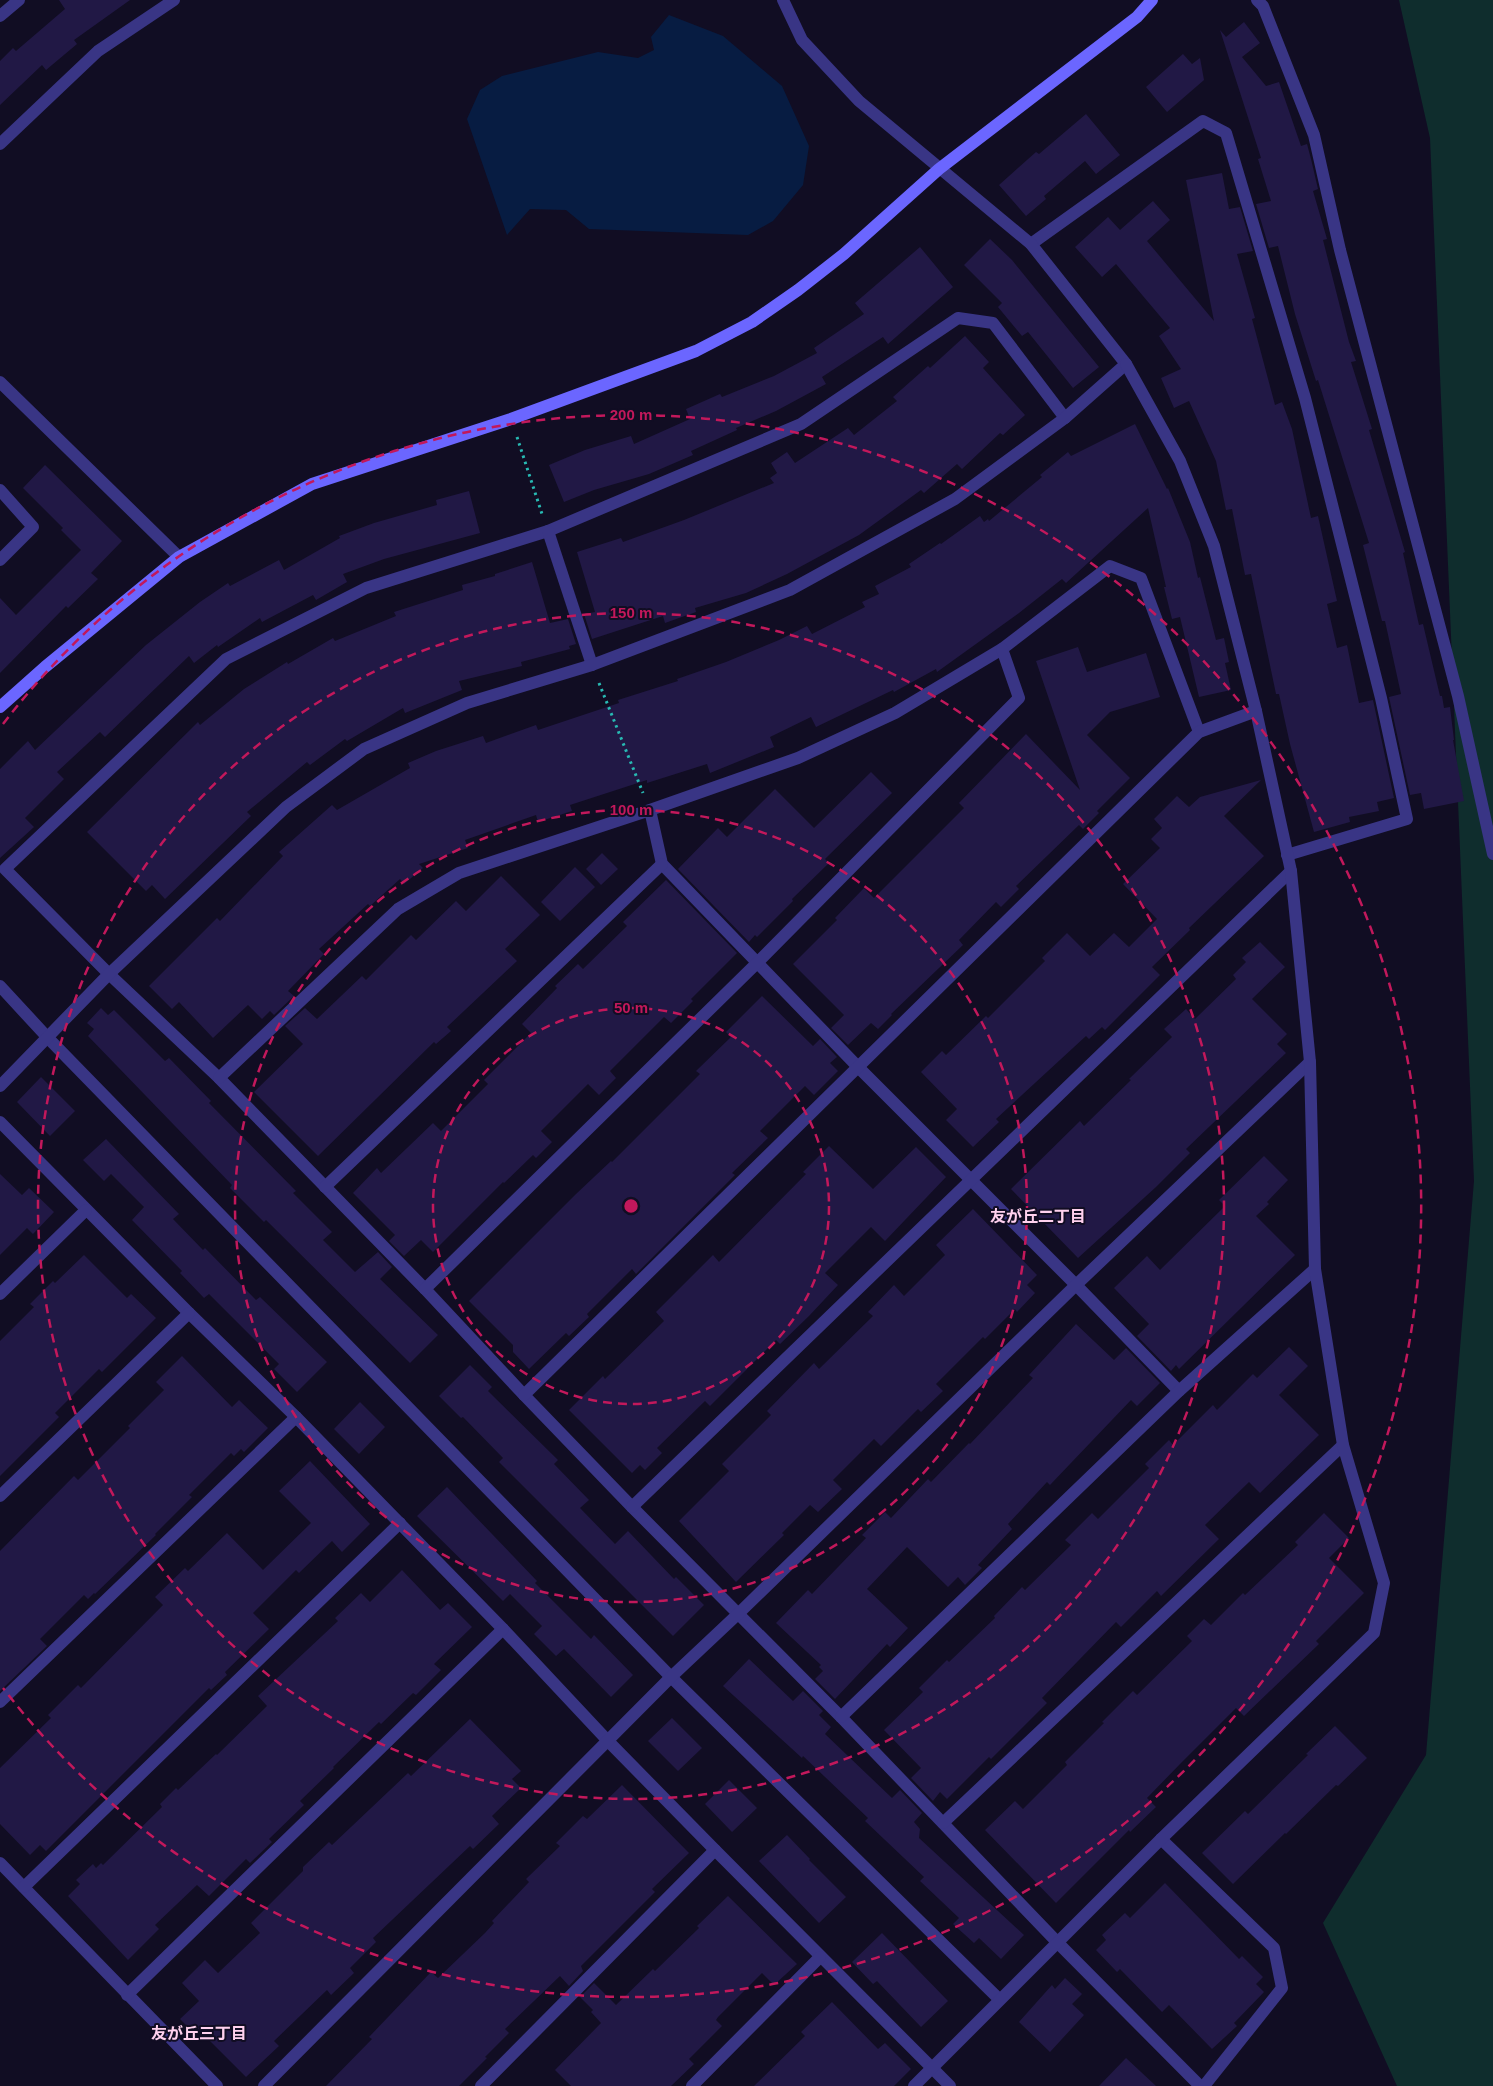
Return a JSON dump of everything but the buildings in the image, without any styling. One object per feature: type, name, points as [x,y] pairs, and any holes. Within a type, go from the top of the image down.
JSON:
[{"type":"street","points":[[0,16],[19,0]]},
{"type":"street","points":[[0,144],[98,51],[174,0]]},
{"type":"street","points":[[783,0],[802,40],[859,101],[1031,244],[1126,364],[1180,461],[1214,546],[1256,711],[1291,870],[1310,1062],[1315,1270],[1343,1445],[1384,1582],[1374,1633],[1161,1839],[914,2086]]},
{"type":"street","points":[[0,707],[45,667],[179,557],[312,484],[511,419],[696,351],[752,322],[798,290],[844,254],[939,168],[1137,17],[1152,0]]},
{"type":"street","points":[[1257,0],[1263,6],[1314,135],[1340,250],[1458,696],[1493,854]]},
{"type":"street","points":[[1031,244],[1203,121],[1226,134],[1305,398],[1381,698],[1407,819],[1288,855]]},
{"type":"street","points":[[1065,418],[992,323],[958,318],[801,424],[548,531],[366,588],[226,660],[5,868],[110,974],[219,1078],[632,1506],[841,1717],[1058,1943],[1200,2086]]},
{"type":"street","points":[[0,1086],[110,974],[286,807],[364,749],[467,703],[592,665],[790,590],[955,499],[1065,418],[1126,364]]},
{"type":"street","points":[[0,382],[179,557]]},
{"type":"street","points":[[0,490],[33,527],[0,560]]},
{"type":"street","points":[[548,531],[592,665]]},
{"type":"street","points":[[219,1078],[398,909],[459,873],[650,810],[798,758],[894,713],[1002,649],[1110,566],[1141,578],[1198,732]]},
{"type":"street","points":[[425,1290],[758,962],[1019,698],[1002,649]]},
{"type":"street","points":[[524,1395],[1198,732],[1256,711]]},
{"type":"street","points":[[650,810],[662,864],[858,1067],[1076,1284],[1179,1391]]},
{"type":"street","points":[[324,1187],[662,864]]},
{"type":"street","points":[[632,1506],[1291,870]]},
{"type":"street","points":[[0,986],[48,1038],[671,1677],[999,1999]]},
{"type":"street","points":[[264,2086],[671,1677],[1076,1284],[1310,1062]]},
{"type":"street","points":[[0,1122],[189,1313],[296,1417],[503,1629],[608,1741],[820,1957],[950,2086]]},
{"type":"street","points":[[0,1294],[86,1210]]},
{"type":"street","points":[[841,1717],[1179,1391],[1315,1270]]},
{"type":"street","points":[[0,1496],[189,1313]]},
{"type":"street","points":[[0,1702],[296,1417]]},
{"type":"street","points":[[943,1823],[1343,1445]]},
{"type":"street","points":[[24,1887],[400,1523]]},
{"type":"street","points":[[127,1995],[503,1629]]},
{"type":"street","points":[[1161,1839],[1274,1948],[1282,1988],[1204,2086]]},
{"type":"street","points":[[481,2086],[715,1850]]},
{"type":"street","points":[[0,1863],[217,2086]]},
{"type":"street","points":[[692,2086],[820,1957]]},
{"type":"path","points":[[511,419],[548,531]]},
{"type":"path","points":[[592,665],[650,810]]},
{"type":"green space","points":[[1399,0],[1493,0],[1493,2086],[1397,2086],[1323,1923],[1426,1755],[1474,1181],[1430,138]]},
{"type":"water","points":[[669,15],[723,36],[782,86],[809,146],[803,185],[773,221],[748,235],[589,229],[566,210],[530,209],[507,235],[467,119],[480,90],[502,76],[598,52],[638,58],[654,50],[651,37]]},
{"type":"district","name":"友が丘二丁目","points":[[1038,1216]]},
{"type":"district","name":"友が丘三丁目","points":[[199,2033]]}]
